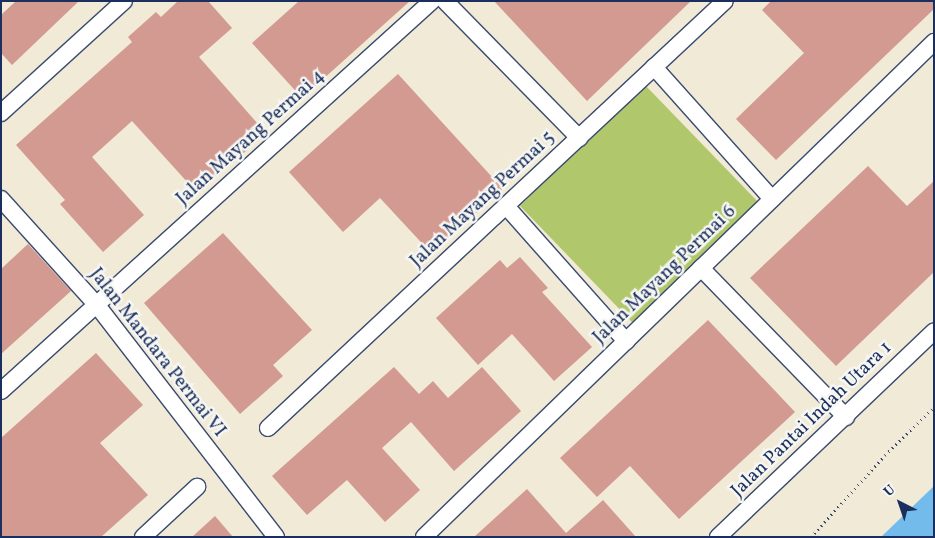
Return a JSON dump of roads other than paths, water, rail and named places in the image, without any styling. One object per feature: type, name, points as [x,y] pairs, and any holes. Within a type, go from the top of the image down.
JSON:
[{"type":"street","points":[[1,113],[124,1]]},
{"type":"street","name":"Jalan Mayang Permai 4","points":[[1,391],[432,1]]},
{"type":"street","points":[[446,1],[579,138]]},
{"type":"street","name":"Jalan Mayang Permai 5","points":[[268,428],[726,1]]},
{"type":"street","name":"Jalan Mayang Permai 6","points":[[424,537],[934,42]]},
{"type":"street","points":[[654,67],[772,199]]},
{"type":"street","name":"Jalan Mandara Permai VI","points":[[1,199],[96,304],[276,537]]},
{"type":"street","points":[[506,206],[626,340]]},
{"type":"street","points":[[702,268],[846,417]]},
{"type":"street","name":"Jalan Pantai Indah Utara 1","points":[[718,537],[846,417],[934,331]]},
{"type":"street","points":[[143,537],[197,487]]},
{"type":"water","points":[[934,486],[934,537],[881,537]]}]
